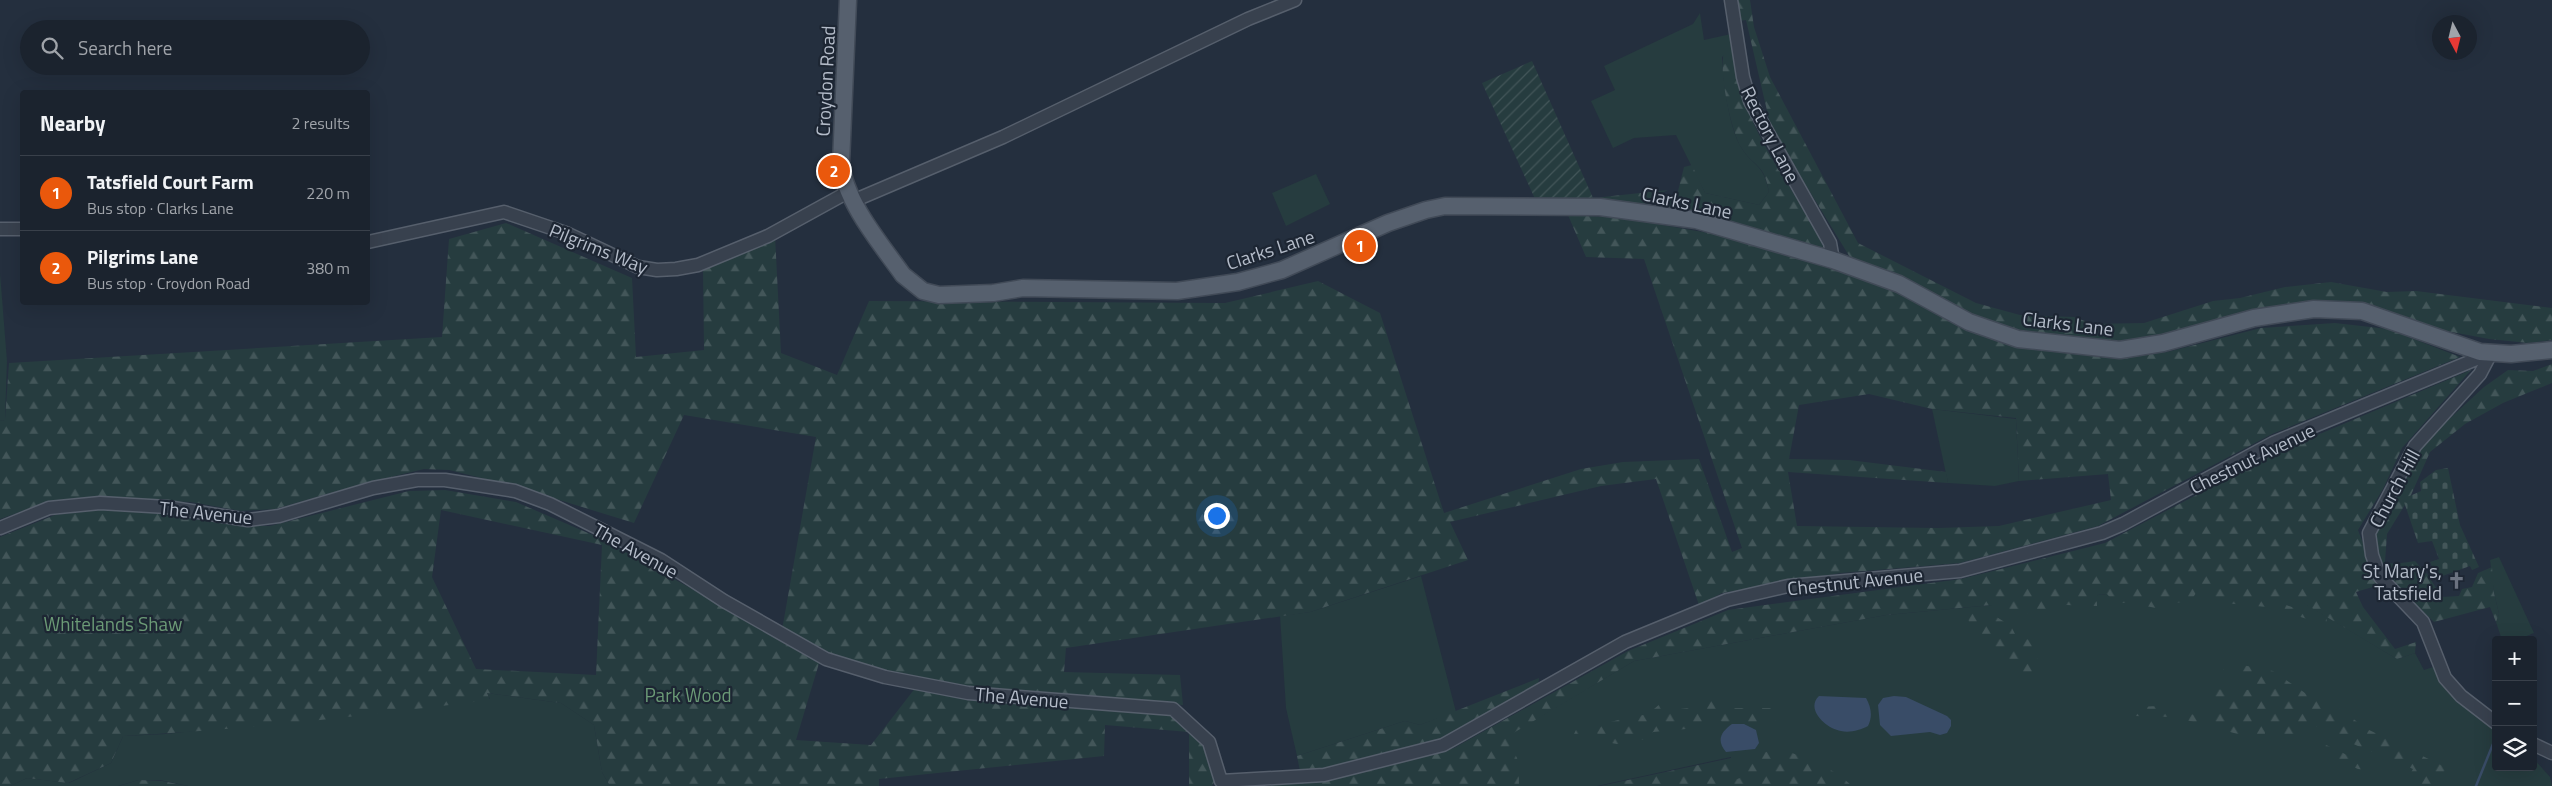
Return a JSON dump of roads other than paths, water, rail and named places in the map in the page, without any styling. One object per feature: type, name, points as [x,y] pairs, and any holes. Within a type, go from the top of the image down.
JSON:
[{"type":"main road","name":"Croydon Road","points":[[848,0],[841,163],[842,178],[851,196]]},
{"type":"main road","name":"Clarks Lane","points":[[851,196],[903,275],[923,291],[940,295],[993,293],[1023,288],[1077,288],[1154,292],[1211,288],[1296,265],[1388,223],[1426,210],[1458,205],[1600,207],[1687,219],[1833,260],[1899,284],[1969,322],[2018,339],[2120,350],[2163,343],[2254,318],[2314,309],[2362,311],[2428,333],[2469,350],[2491,353],[2528,353],[2552,350]]},
{"type":"street","name":"Pilgrims Way","points":[[370,242],[504,212],[566,234],[638,267],[657,270],[698,265],[768,236],[851,196],[1003,137],[1248,19],[1295,0]]},
{"type":"street","name":"Rectory Lane","points":[[1731,0],[1743,77],[1750,102],[1830,243],[1833,260]]},
{"type":"street","points":[[0,229],[20,229]]},
{"type":"street","name":"Church Hill","points":[[2491,353],[2480,374],[2415,446],[2370,533],[2372,554],[2380,577],[2423,622],[2446,678],[2460,696],[2492,720]]},
{"type":"street","name":"Chestnut Avenue","points":[[1219,784],[1324,775],[1442,745],[1625,642],[1727,600],[1788,586],[1960,571],[2102,533],[2123,524],[2273,443],[2491,353]]},
{"type":"street","name":"The Avenue","points":[[0,528],[49,508],[100,503],[167,507],[248,520],[279,516],[393,483],[425,479],[445,480],[515,491],[550,504],[661,560],[724,602],[826,659],[885,676],[968,693],[1173,709],[1209,742],[1219,784]]},
{"type":"street","points":[[2537,746],[2552,754]]},
{"type":"water","points":[[1819,696],[1866,698],[1871,712],[1868,726],[1848,732],[1829,727],[1819,718],[1814,707],[1815,701]]},
{"type":"water","points":[[1894,696],[1906,697],[1947,716],[1951,720],[1951,726],[1947,733],[1940,735],[1930,732],[1891,736],[1880,725],[1878,705],[1883,698]]},
{"type":"water","points":[[1732,724],[1744,724],[1756,730],[1759,743],[1755,749],[1726,752],[1721,744],[1721,736]]},
{"type":"waterway","points":[[2476,786],[2492,746]]},
{"type":"place","name":"Pilgrims Lane","points":[[834,171]]},
{"type":"place","name":"Tatsfield Court Farm","points":[[1360,246]]},
{"type":"place","name":"St Mary's, Tatsfield","points":[[2456,581]]},
{"type":"park label","name":"Whitelands Shaw","points":[[113,623]]},
{"type":"park label","name":"Park Wood","points":[[688,694]]}]
